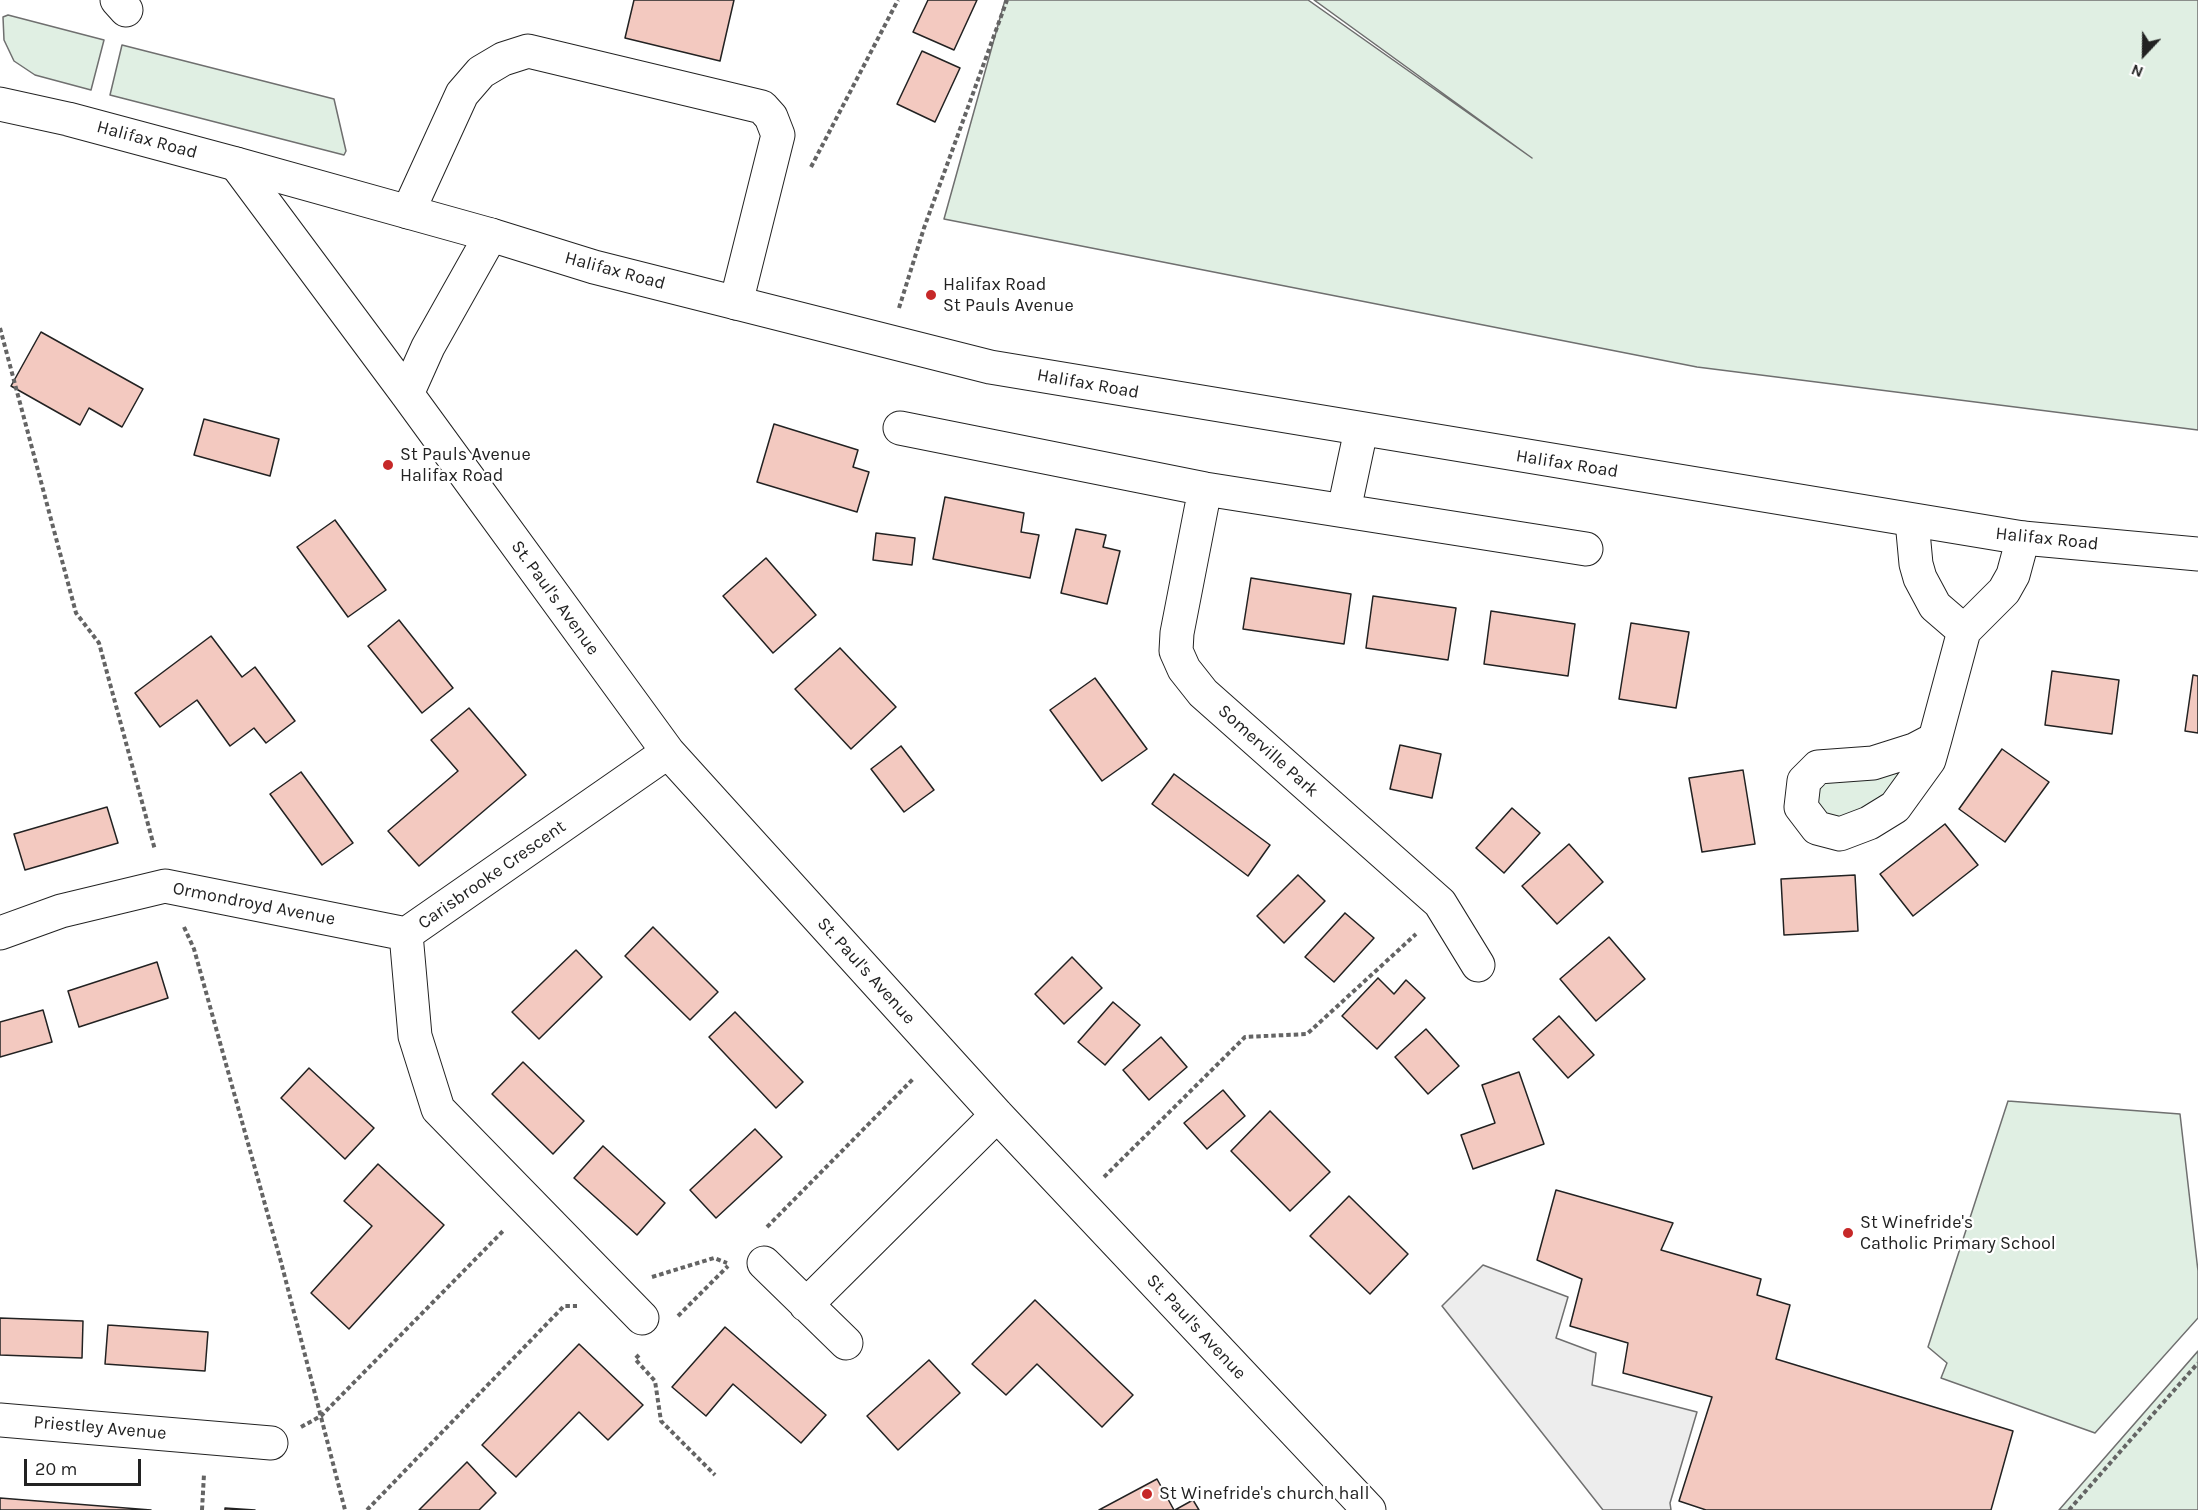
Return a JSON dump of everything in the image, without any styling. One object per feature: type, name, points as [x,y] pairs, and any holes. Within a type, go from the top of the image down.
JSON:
[{"type":"main road","points":[[408,212],[462,94],[481,72],[503,59],[528,51],[762,107],[771,117],[778,135],[736,303]]},
{"type":"main road","name":"Halifax Road","points":[[0,104],[68,119],[236,164],[491,235],[594,267],[990,367],[1912,521],[2023,538],[2198,554]]},
{"type":"main road","name":"St. Paul's Avenue","points":[[236,164],[668,752],[997,1115],[1369,1510]]},
{"type":"main road","points":[[407,394],[428,347],[491,235]]},
{"type":"main road","points":[[900,428],[1205,489],[1586,549]]},
{"type":"main road","points":[[1344,510],[1361,430]]},
{"type":"main road","name":"Somerville Park","points":[[1205,489],[1177,633],[1176,651],[1184,669],[1203,693],[1440,903],[1478,965]]},
{"type":"main road","points":[[1912,521],[1916,564],[1920,578],[1935,606],[1964,632]]},
{"type":"main road","points":[[1935,739],[1964,632],[2004,591],[2013,575],[2023,538]]},
{"type":"main road","name":"Carisbrooke Crescent","points":[[651,1327],[438,1109],[415,1036],[406,934],[668,752]]},
{"type":"main road","name":"Ormondroyd Avenue","points":[[0,933],[61,911],[165,886],[406,934]]},
{"type":"main road","points":[[806,1305],[997,1115]]},
{"type":"main road","points":[[764,1263],[846,1343]]},
{"type":"main road","name":"Priestley Avenue","points":[[0,1420],[271,1443]]},
{"type":"path","points":[[808,172],[898,0]]},
{"type":"path","points":[[896,319],[924,228],[1007,0]]},
{"type":"path","points":[[1079,1202],[1245,1037],[1307,1035],[1443,909]]},
{"type":"path","points":[[764,1230],[940,1052]]},
{"type":"path","points":[[321,1416],[531,1203]]},
{"type":"path","points":[[367,1510],[564,1306],[592,1306],[614,1289],[714,1258],[730,1264],[651,1327],[635,1359],[655,1381],[661,1421],[715,1475]]},
{"type":"path","points":[[2069,1510],[2198,1363]]},
{"type":"green space","points":[[1005,0],[1308,0],[1532,158],[1314,0],[2198,0],[2198,430],[1697,367],[944,219]]},
{"type":"green space","points":[[8,15],[104,40],[91,90],[35,75],[14,61],[4,40],[3,17]]},
{"type":"green space","points":[[122,45],[334,99],[346,151],[344,155],[110,95]]},
{"type":"green space","points":[[1909,758],[1889,797],[1834,824],[1813,797],[1831,775]]},
{"type":"green space","points":[[2008,1101],[2180,1114],[2198,1271],[2198,1318],[2095,1433],[1941,1378],[1947,1363],[1928,1347]]},
{"type":"green space","points":[[2198,1351],[2198,1510],[2059,1510]]},
{"type":"shaded area","points":[[1483,1265],[1568,1297],[1556,1338],[1596,1353],[1592,1385],[1697,1412],[1670,1503],[1671,1510],[1603,1510],[1442,1306]]},
{"type":"building","points":[[634,0],[734,0],[720,61],[625,38]]},
{"type":"building","points":[[928,0],[977,0],[954,50],[913,32]]},
{"type":"building","points":[[922,51],[960,68],[935,122],[897,104]]},
{"type":"building","points":[[41,332],[143,389],[122,427],[89,408],[80,425],[11,386]]},
{"type":"building","points":[[204,419],[279,439],[270,476],[194,455]]},
{"type":"building","points":[[774,424],[858,450],[853,467],[869,472],[857,512],[757,482]]},
{"type":"building","points":[[945,497],[1024,513],[1021,532],[1039,535],[1030,578],[933,559]]},
{"type":"building","points":[[335,520],[386,590],[348,617],[297,547]]},
{"type":"building","points":[[1076,529],[1106,535],[1103,547],[1120,551],[1107,604],[1061,593]]},
{"type":"building","points":[[876,533],[915,538],[912,565],[873,560]]},
{"type":"building","points":[[766,558],[816,615],[773,653],[723,596]]},
{"type":"building","points":[[1251,578],[1351,594],[1344,644],[1243,629]]},
{"type":"building","points":[[1373,596],[1456,608],[1448,660],[1366,648]]},
{"type":"building","points":[[1491,611],[1575,624],[1568,676],[1484,664]]},
{"type":"building","points":[[399,620],[453,688],[422,713],[368,646]]},
{"type":"building","points":[[1631,623],[1689,632],[1676,708],[1619,699]]},
{"type":"building","points":[[211,636],[242,677],[255,667],[295,721],[266,743],[254,728],[230,746],[197,700],[160,727],[135,693]]},
{"type":"building","points":[[840,648],[896,707],[851,749],[795,689]]},
{"type":"building","points":[[2052,671],[2119,680],[2112,734],[2045,725]]},
{"type":"building","points":[[2193,675],[2198,676],[2198,733],[2185,731]]},
{"type":"building","points":[[1095,678],[1147,749],[1102,781],[1050,710]]},
{"type":"building","points":[[469,708],[526,775],[419,866],[388,831],[458,771],[431,740]]},
{"type":"building","points":[[1400,745],[1441,754],[1432,798],[1390,789]]},
{"type":"building","points":[[901,746],[934,790],[904,812],[871,769]]},
{"type":"building","points":[[2002,749],[2049,782],[2005,842],[1959,809]]},
{"type":"building","points":[[1743,770],[1755,844],[1702,852],[1689,778]]},
{"type":"building","points":[[301,772],[353,843],[322,865],[270,794]]},
{"type":"building","points":[[1174,774],[1270,845],[1248,876],[1152,804]]},
{"type":"building","points":[[107,807],[118,843],[25,870],[14,834]]},
{"type":"building","points":[[1512,808],[1540,833],[1504,873],[1476,848]]},
{"type":"building","points":[[1945,824],[1978,865],[1913,916],[1880,874]]},
{"type":"building","points":[[1569,844],[1603,882],[1557,924],[1522,886]]},
{"type":"building","points":[[1298,875],[1325,901],[1284,943],[1257,916]]},
{"type":"building","points":[[1855,875],[1858,931],[1784,935],[1781,879]]},
{"type":"building","points":[[1345,913],[1374,938],[1334,982],[1305,957]]},
{"type":"building","points":[[653,927],[718,992],[690,1020],[625,956]]},
{"type":"building","points":[[1609,937],[1645,979],[1596,1021],[1560,979]]},
{"type":"building","points":[[576,950],[602,977],[539,1039],[512,1012]]},
{"type":"building","points":[[1072,957],[1102,988],[1064,1024],[1035,994]]},
{"type":"building","points":[[157,962],[168,998],[79,1027],[68,991]]},
{"type":"building","points":[[1378,978],[1394,994],[1406,980],[1425,998],[1377,1049],[1342,1016]]},
{"type":"building","points":[[1113,1002],[1140,1025],[1105,1065],[1078,1042]]},
{"type":"building","points":[[43,1010],[52,1042],[0,1057],[0,1022]]},
{"type":"building","points":[[735,1012],[803,1082],[776,1108],[709,1037]]},
{"type":"building","points":[[1559,1016],[1594,1055],[1568,1078],[1533,1039]]},
{"type":"building","points":[[1426,1029],[1459,1066],[1428,1094],[1395,1057]]},
{"type":"building","points":[[1161,1037],[1187,1067],[1149,1100],[1123,1070]]},
{"type":"building","points":[[523,1062],[584,1121],[553,1154],[492,1094]]},
{"type":"building","points":[[309,1068],[374,1128],[345,1159],[281,1098]]},
{"type":"building","points":[[1519,1072],[1544,1144],[1473,1169],[1461,1135],[1495,1123],[1482,1085]]},
{"type":"building","points":[[1223,1090],[1245,1116],[1207,1149],[1184,1123]]},
{"type":"building","points":[[1270,1111],[1330,1172],[1290,1211],[1231,1151]]},
{"type":"building","points":[[755,1129],[782,1157],[716,1218],[690,1190]]},
{"type":"building","points":[[603,1146],[665,1203],[637,1235],[574,1178]]},
{"type":"building","points":[[378,1164],[444,1225],[349,1329],[311,1293],[372,1226],[344,1201]]},
{"type":"building","points":[[1556,1190],[1673,1223],[1661,1250],[1761,1279],[1757,1295],[1790,1305],[1776,1359],[2013,1431],[1991,1510],[1706,1510],[1679,1501],[1712,1397],[1623,1373],[1628,1343],[1570,1326],[1582,1279],[1537,1260]]},
{"type":"building","points":[[1349,1196],[1408,1254],[1370,1294],[1310,1236]]},
{"type":"building","points":[[1035,1300],[1133,1395],[1102,1427],[1037,1364],[1006,1395],[972,1364]]},
{"type":"building","points":[[0,1318],[83,1321],[82,1358],[0,1355]]},
{"type":"building","points":[[108,1325],[208,1332],[205,1371],[105,1364]]},
{"type":"building","points":[[725,1327],[826,1415],[801,1443],[733,1384],[706,1416],[672,1387]]},
{"type":"building","points":[[579,1344],[643,1405],[608,1440],[579,1412],[516,1477],[482,1445]]},
{"type":"building","points":[[929,1360],[960,1393],[898,1450],[867,1416]]},
{"type":"building","points":[[467,1462],[496,1493],[479,1510],[419,1510]]},
{"type":"building","name":"St Winefride's church hall","points":[[1157,1479],[1174,1510],[1099,1510]]},
{"type":"building","points":[[0,1498],[151,1510],[0,1510]]},
{"type":"building","name":"St Winefride's church hall","points":[[1193,1500],[1199,1510],[1175,1510]]},
{"type":"building","points":[[225,1508],[255,1510],[225,1510]]},
{"type":"place","name":"Halifax Road St Pauls Avenue","points":[[931,295]]},
{"type":"place","name":"St Pauls Avenue Halifax Road","points":[[388,465]]},
{"type":"place","name":"St Winefride's Catholic Primary School","points":[[1848,1233]]},
{"type":"place","name":"St Winefride's church hall","points":[[1147,1494]]}]
